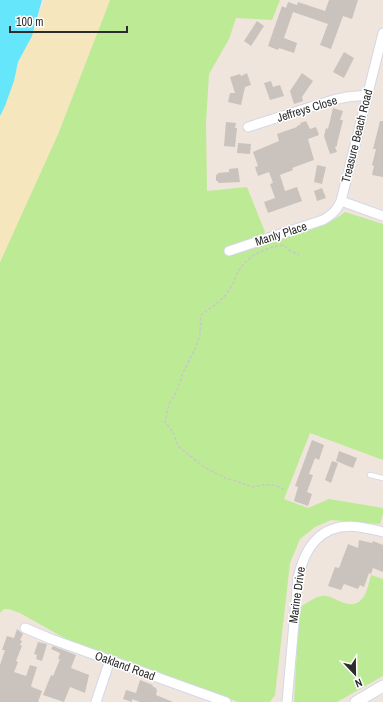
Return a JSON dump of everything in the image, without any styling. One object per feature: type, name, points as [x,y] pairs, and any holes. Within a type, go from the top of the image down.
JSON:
[{"type":"street","name":"Treasure Beach Road","points":[[332,215],[341,200],[383,33]]},
{"type":"street","name":"Jeffreys Close","points":[[248,127],[333,100],[355,95],[368,95]]},
{"type":"street","points":[[341,200],[383,216]]},
{"type":"street","name":"Manly Place","points":[[229,251],[323,220],[332,215]]},
{"type":"street","name":"Marine Drive","points":[[287,702],[298,578],[301,564],[307,550],[316,538],[337,528],[358,526],[383,532]]},
{"type":"street","name":"Oakland Road","points":[[25,628],[51,639],[226,702]]},
{"type":"street","points":[[96,702],[110,660]]},
{"type":"street","points":[[356,702],[383,686]]},
{"type":"lane","points":[[370,475],[383,478]]},
{"type":"path","points":[[284,489],[274,485],[253,487],[227,479],[204,468],[178,446],[173,432],[166,424],[165,419],[169,404],[177,391],[196,347],[200,334],[201,315],[227,293],[238,272],[253,254],[283,245],[299,255]]},
{"type":"green space","points":[[110,0],[280,0],[272,20],[236,18],[229,39],[209,74],[206,122],[207,191],[247,187],[265,232],[251,248],[313,229],[325,224],[345,212],[383,224],[383,460],[310,433],[284,499],[308,508],[329,499],[383,508],[383,514],[380,524],[331,520],[315,527],[300,539],[290,563],[275,695],[270,702],[238,702],[66,639],[20,613],[9,609],[4,609],[0,613],[0,262],[58,134]]},
{"type":"green space","points":[[371,575],[383,579],[383,676],[337,702],[294,702],[300,609],[306,603],[323,596],[327,596],[345,603],[354,604],[362,599],[365,594]]},
{"type":"sand","points":[[45,0],[110,0],[58,134],[0,262],[0,110]]},
{"type":"water","points":[[0,0],[42,0],[32,36],[18,62],[14,81],[0,116]]},
{"type":"building","points":[[329,0],[358,0],[352,19],[343,16],[331,49],[320,45],[328,24],[293,12],[284,38],[297,43],[294,53],[279,48],[278,50],[268,46],[282,6],[286,8],[288,2],[297,5],[298,2],[325,11]]},
{"type":"building","points":[[257,21],[264,26],[251,46],[244,41]]},
{"type":"building","points":[[344,52],[354,58],[344,78],[333,72]]},
{"type":"building","points":[[247,73],[251,85],[245,87],[241,105],[228,102],[230,93],[235,93],[230,77],[240,74],[241,76]]},
{"type":"building","points":[[302,73],[313,81],[302,97],[303,101],[294,104],[290,91]]},
{"type":"building","points":[[271,81],[273,87],[280,85],[284,96],[270,100],[264,83]]},
{"type":"building","points":[[333,108],[343,111],[340,120],[343,120],[337,146],[335,147],[337,152],[330,154],[324,136],[326,128],[328,129]]},
{"type":"building","points":[[306,121],[310,129],[316,127],[319,135],[308,139],[314,160],[292,168],[293,170],[280,175],[285,191],[297,187],[302,201],[268,213],[264,202],[275,198],[270,184],[273,183],[269,172],[258,176],[255,167],[258,166],[253,152],[279,141],[277,134],[297,127],[301,124],[300,123]]},
{"type":"building","points":[[380,121],[383,121],[383,177],[372,175],[374,166],[372,165],[376,149],[373,149]]},
{"type":"building","points":[[226,122],[236,123],[235,128],[237,128],[235,147],[224,146]]},
{"type":"building","points":[[238,143],[251,144],[250,154],[237,153]]},
{"type":"building","points":[[317,165],[326,167],[322,184],[314,182]]},
{"type":"building","points":[[238,168],[240,182],[218,183],[218,181],[216,181],[216,175],[218,173],[229,172],[229,169]]},
{"type":"building","points":[[322,188],[326,198],[317,201],[314,191]]},
{"type":"building","points":[[312,440],[324,445],[319,460],[315,458],[309,474],[313,475],[307,492],[312,494],[308,506],[294,501],[298,487],[295,486]]},
{"type":"building","points":[[339,451],[357,458],[353,468],[336,461]]},
{"type":"building","points":[[332,461],[338,463],[331,483],[325,480]]},
{"type":"building","points":[[359,540],[372,543],[373,541],[383,545],[383,572],[373,568],[371,574],[369,573],[364,587],[360,585],[358,589],[344,584],[341,590],[328,586],[335,567],[339,568],[348,544],[358,548]]},
{"type":"building","points":[[17,629],[23,634],[20,640],[22,641],[20,645],[22,646],[16,661],[18,662],[14,672],[26,676],[30,665],[37,667],[31,686],[42,691],[38,702],[0,702],[0,665],[5,650],[2,650],[7,636],[14,638]]},
{"type":"building","points":[[38,642],[47,644],[42,661],[36,659],[37,655],[34,654]]},
{"type":"building","points":[[53,646],[76,655],[71,668],[89,675],[85,693],[70,687],[64,702],[43,695],[51,675],[53,676],[60,659],[58,659],[60,653],[51,649]]},
{"type":"building","points":[[140,680],[153,685],[152,686],[156,688],[157,691],[156,695],[173,702],[140,702],[132,699],[132,702],[123,699],[126,690],[136,693]]}]
